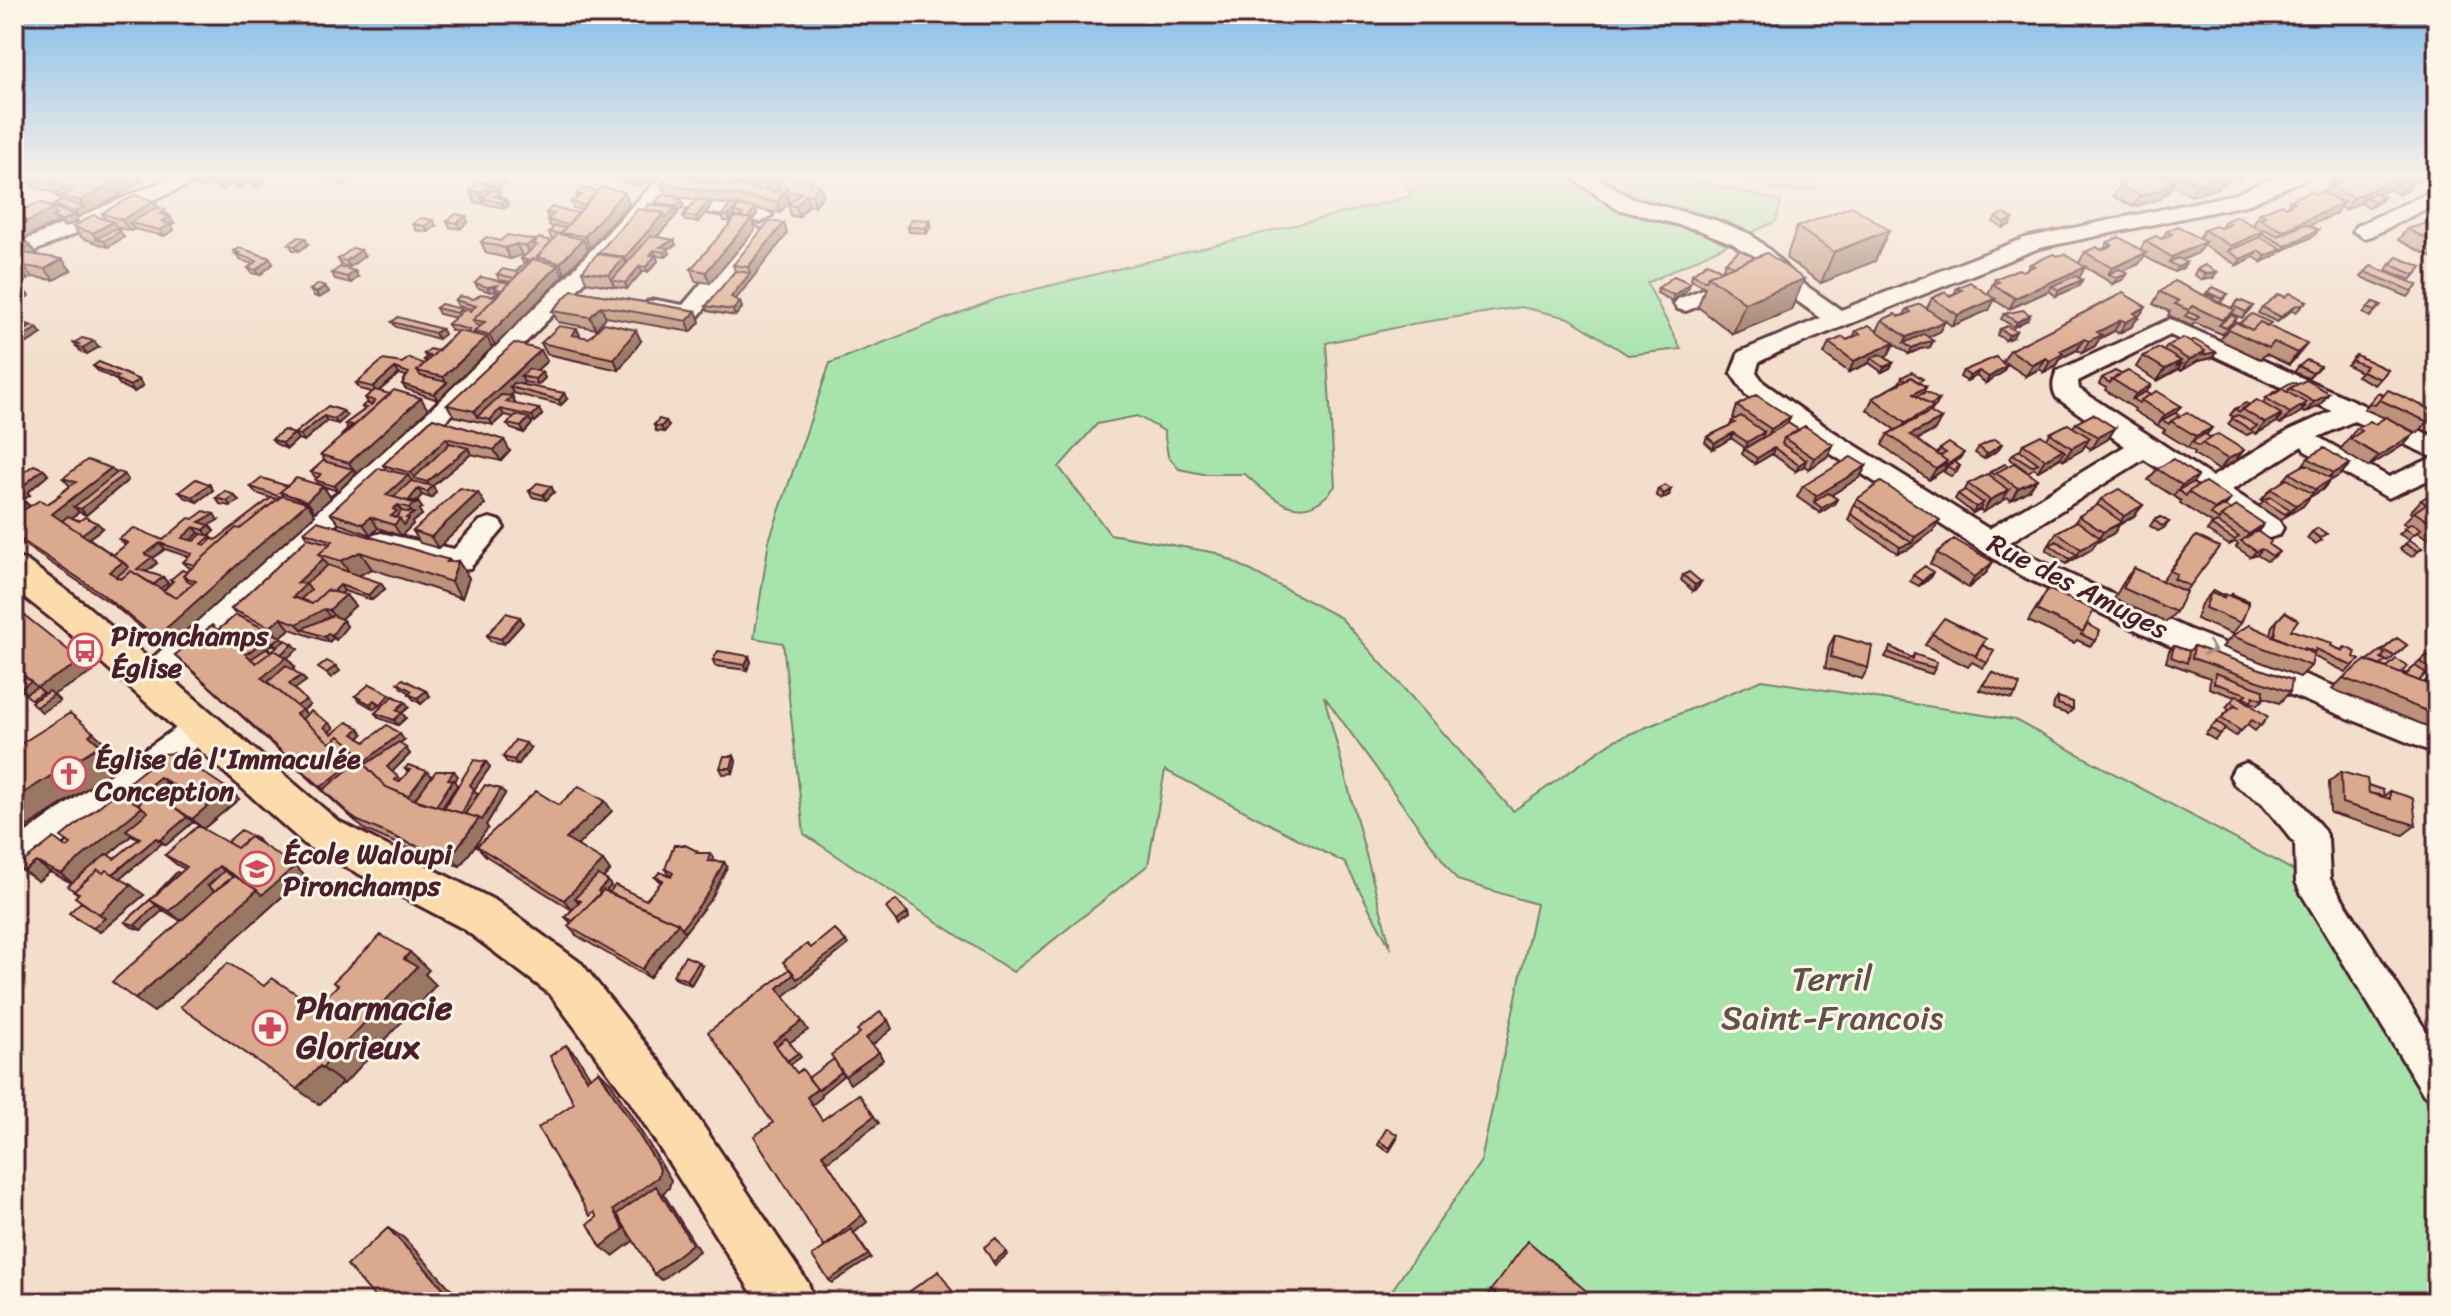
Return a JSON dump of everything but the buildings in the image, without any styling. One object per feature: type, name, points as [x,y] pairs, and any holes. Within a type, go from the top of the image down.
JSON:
[{"type":"main road","points":[[14,570],[74,616],[203,726],[323,834],[480,915],[566,979],[646,1083],[775,1296]]},
{"type":"street","points":[[14,253],[52,236]]},
{"type":"street","points":[[147,681],[440,415],[616,236]]},
{"type":"street","points":[[627,303],[689,313],[748,236]]},
{"type":"street","points":[[1736,236],[1766,259],[1771,269],[1837,319],[2033,243],[2064,236]]},
{"type":"street","points":[[1686,304],[1771,269]]},
{"type":"street","points":[[564,292],[595,297]]},
{"type":"street","name":"Rue des Amuges","points":[[1837,319],[1748,358],[1743,373],[1755,389],[1817,433],[2028,567],[2178,637],[2437,741]]},
{"type":"street","points":[[2269,528],[2066,392],[2066,377],[2170,326],[2437,449]]},
{"type":"street","points":[[2212,490],[2299,436],[2353,411]]},
{"type":"street","points":[[2299,436],[2382,493],[2437,465]]},
{"type":"street","points":[[1989,542],[2144,447]]},
{"type":"street","points":[[317,528],[460,561],[490,528]]},
{"type":"street","points":[[30,848],[203,726]]},
{"type":"street","points":[[2246,776],[2273,793],[2311,839],[2313,882],[2437,1082]]},
{"type":"green space","name":"Terril Saint-Francois","points":[[1249,236],[1744,236],[1647,283],[1681,349],[1628,355],[1569,318],[1521,307],[1412,324],[1326,343],[1335,486],[1312,506],[1301,508],[1278,501],[1245,474],[1203,474],[1179,469],[1168,456],[1164,431],[1137,416],[1097,424],[1059,467],[1110,534],[1217,553],[1341,618],[1513,811],[1615,740],[1762,680],[2015,720],[2298,873],[2437,1107],[2437,1302],[1384,1302],[1481,1161],[1536,904],[1457,880],[1324,696],[1391,949],[1345,863],[1165,770],[1148,865],[1013,972],[804,834],[783,643],[754,638],[769,541],[830,363],[996,299]]},
{"type":"place","name":"Pironchamps Église","points":[[85,651]]},
{"type":"place","name":"Église de l'Immaculée Conception","points":[[69,774]]},
{"type":"place","name":"École Waloupi Pironchamps","points":[[257,869]]},
{"type":"place","name":"Pharmacie Glorieux","points":[[270,1028]]}]
